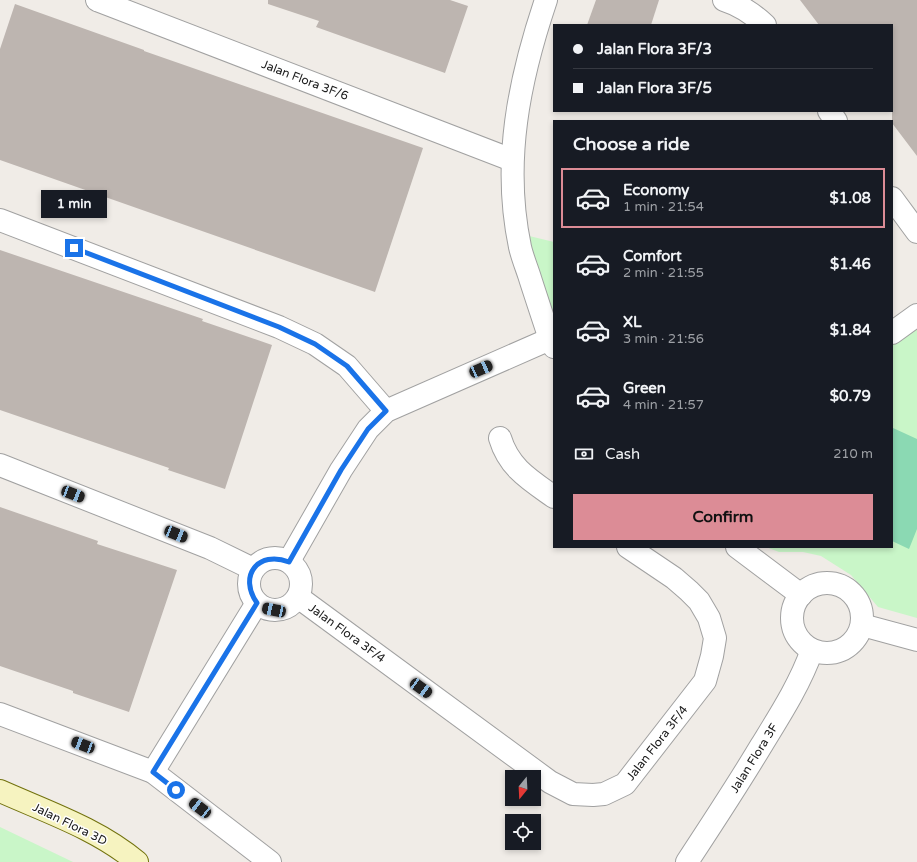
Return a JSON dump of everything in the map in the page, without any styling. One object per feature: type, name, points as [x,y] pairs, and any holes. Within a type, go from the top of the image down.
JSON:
[{"type":"street","name":"Jalan Flora 3F/6","points":[[97,0],[512,160]]},
{"type":"street","points":[[289,562],[341,470],[368,429],[386,411],[552,343],[520,247],[512,186],[512,160],[524,74],[535,32],[546,0]]},
{"type":"street","points":[[724,0],[738,5],[764,24]]},
{"type":"street","points":[[893,199],[917,232]]},
{"type":"street","points":[[0,220],[279,327],[315,344],[347,366],[386,411]]},
{"type":"street","points":[[893,332],[917,315]]},
{"type":"street","points":[[500,438],[504,450],[525,477],[553,496]]},
{"type":"street","points":[[0,465],[210,548],[254,569]]},
{"type":"street","name":"Jalan Flora 3F/4","points":[[298,597],[550,782],[573,794],[604,794],[625,784],[705,681],[715,638],[710,618],[699,601],[674,578],[629,548]]},
{"type":"street","points":[[738,548],[801,595]]},
{"type":"street","points":[[273,558],[289,562],[299,573],[301,590],[298,597],[292,604],[274,610],[265,608],[257,603],[249,587],[250,578],[254,569],[259,564],[273,558]]},
{"type":"street","points":[[818,584],[838,584],[848,589],[860,604],[862,615],[862,625],[854,641],[847,647],[830,653],[812,650],[803,644],[793,625],[792,614],[795,604],[801,595],[809,588],[818,584]]},
{"type":"street","points":[[153,772],[257,603]]},
{"type":"street","points":[[862,625],[917,640]]},
{"type":"street","name":"Jalan Flora 3F","points":[[687,862],[725,806],[789,701],[806,667],[812,650]]},
{"type":"street","points":[[0,714],[153,772],[270,862]]},
{"type":"street","name":"Jalan Flora 3D","points":[[0,791],[88,830],[123,850],[137,862]]},
{"type":"green space","points":[[521,234],[553,242],[553,323]]},
{"type":"green space","points":[[917,320],[917,618],[878,607],[851,575],[821,556],[803,552],[779,552],[769,548],[893,548],[893,338]]},
{"type":"green space","points":[[893,428],[917,439],[917,529],[909,549],[893,541]]},
{"type":"green space","points":[[0,827],[73,862],[0,862]]},
{"type":"building","points":[[268,0],[450,0],[468,6],[445,73],[316,27],[319,21],[268,4]]},
{"type":"building","points":[[596,0],[659,0],[651,24],[587,24]]},
{"type":"building","points":[[800,0],[917,0],[917,156],[893,124],[892,120],[893,24],[818,24]]},
{"type":"building","points":[[15,4],[144,51],[423,148],[375,292],[0,160],[0,49]]},
{"type":"building","points":[[0,250],[203,319],[202,321],[272,345],[225,489],[168,470],[169,468],[0,410]]},
{"type":"building","points":[[0,507],[98,541],[97,544],[177,570],[129,712],[0,666]]},
{"type":"route","points":[[74,248],[279,327],[315,344],[347,366],[386,411],[368,429],[341,470],[289,562],[273,558],[259,564],[254,569],[250,578],[249,587],[257,603],[153,772],[176,790]]}]
